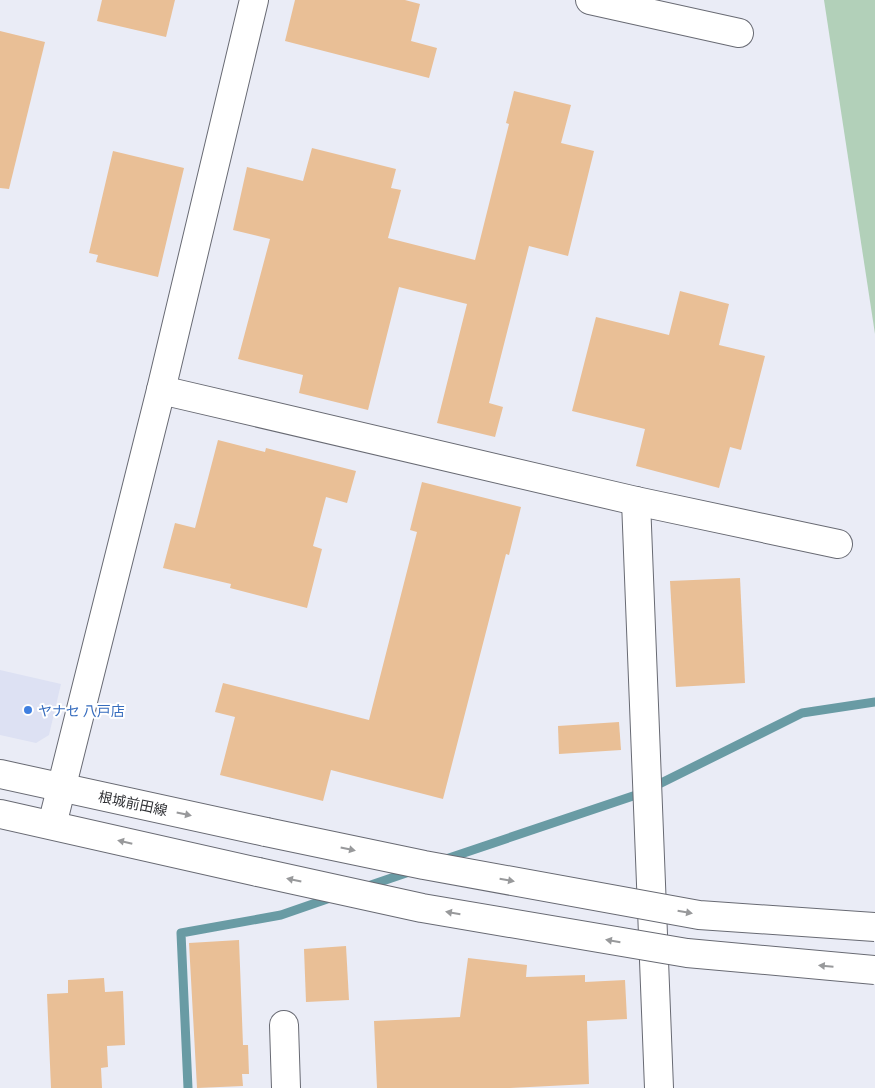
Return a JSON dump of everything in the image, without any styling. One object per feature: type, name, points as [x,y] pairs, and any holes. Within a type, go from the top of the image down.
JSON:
[{"type":"street","points":[[52,825],[161,390],[254,0]]},
{"type":"street","points":[[590,0],[624,4],[739,32]]},
{"type":"street","points":[[161,390],[636,501],[838,544]]},
{"type":"street","points":[[636,501],[660,1088]]},
{"type":"street","name":"根城前田線","points":[[0,774],[434,867],[699,915],[875,927]]},
{"type":"street","points":[[0,814],[422,908],[688,954],[875,970]]},
{"type":"street","points":[[284,1025],[286,1088]]},
{"type":"shaded area","name":"ヤナセ 八戸店","points":[[0,670],[61,684],[49,735],[36,743],[0,735]]},
{"type":"green space","points":[[824,0],[875,0],[875,334]]},
{"type":"building","points":[[102,0],[175,0],[166,37],[97,21]]},
{"type":"building","points":[[295,0],[405,0],[420,4],[411,41],[437,48],[429,78],[285,41]]},
{"type":"building","points":[[0,31],[45,42],[9,189],[0,188]]},
{"type":"building","points":[[514,91],[571,105],[561,143],[594,151],[568,256],[529,246],[489,403],[503,407],[495,437],[437,423],[467,304],[399,287],[368,410],[299,393],[303,375],[238,359],[270,239],[233,230],[247,167],[303,181],[312,148],[396,169],[391,188],[401,190],[388,238],[475,260],[509,124],[506,123]]},
{"type":"building","points":[[113,151],[184,168],[158,277],[96,262],[98,255],[89,253]]},
{"type":"building","points":[[680,291],[729,304],[719,345],[765,356],[741,450],[730,447],[719,488],[636,466],[645,429],[572,411],[596,317],[669,335]]},
{"type":"building","points":[[218,440],[265,452],[266,448],[356,471],[347,503],[326,497],[313,546],[322,549],[307,608],[230,588],[231,584],[163,568],[175,523],[195,528]]},
{"type":"building","points":[[422,482],[521,507],[509,555],[506,554],[443,799],[331,770],[323,801],[220,775],[235,717],[215,712],[223,683],[369,720],[417,532],[410,530]]},
{"type":"building","points":[[740,578],[745,683],[676,687],[670,581]]},
{"type":"building","points":[[619,722],[621,750],[559,754],[558,726]]},
{"type":"building","points":[[239,940],[243,1045],[248,1045],[249,1074],[242,1074],[243,1086],[197,1088],[189,943]]},
{"type":"building","points":[[346,946],[349,1000],[306,1002],[304,949]]},
{"type":"building","points":[[468,958],[527,965],[526,977],[585,975],[585,982],[625,980],[627,1019],[587,1021],[589,1084],[510,1088],[377,1088],[374,1021],[460,1017]]},
{"type":"building","points":[[104,978],[105,992],[123,991],[125,1045],[107,1046],[108,1067],[101,1068],[102,1088],[51,1088],[47,994],[68,993],[68,980]]},
{"type":"waterway","points":[[443,860],[639,794],[802,713],[875,702]]},
{"type":"waterway","points":[[365,887],[412,871]]},
{"type":"waterway","points":[[188,1088],[181,933],[281,915],[333,897]]},
{"type":"place","name":"ヤナセ 八戸店","points":[[28,710]]}]
